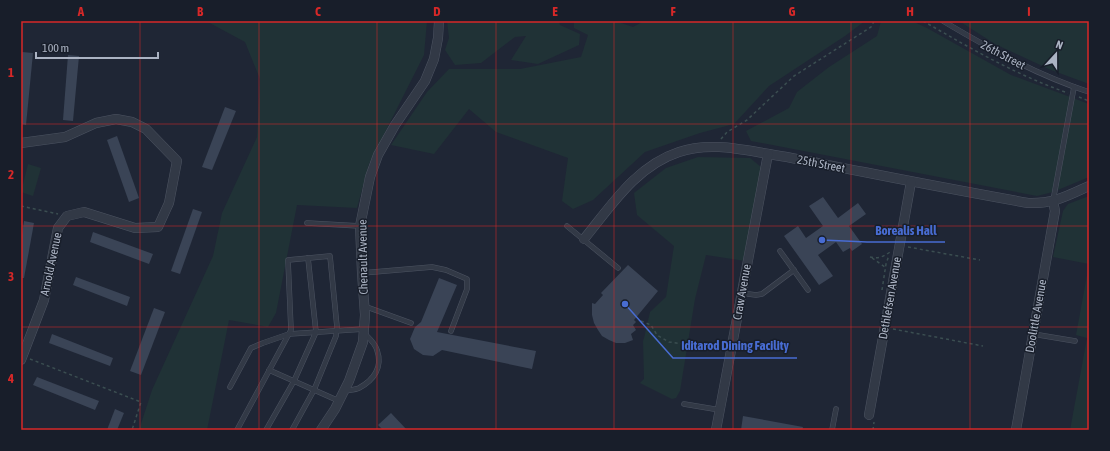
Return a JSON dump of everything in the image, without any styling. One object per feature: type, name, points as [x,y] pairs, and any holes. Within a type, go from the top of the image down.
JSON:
[{"type":"street","name":"Chenault Avenue","points":[[321,430],[339,401],[349,381],[363,342],[365,315],[360,226],[370,177],[378,155],[395,125],[425,81],[434,60],[439,21]]},
{"type":"street","name":"Arnold Avenue","points":[[21,143],[65,137],[96,123],[116,120],[132,122],[146,129],[177,161],[169,203],[158,227],[136,228],[84,212],[67,216],[58,228],[44,300],[22,358]]},
{"type":"street","name":"25th Street","points":[[584,239],[626,188],[650,166],[678,152],[695,148],[734,148],[1028,203],[1040,204],[1053,201],[1066,197],[1089,186]]},
{"type":"street","name":"Craw Avenue","points":[[716,430],[768,154]]},
{"type":"street","name":"Dethlefsen Avenue","points":[[870,415],[911,182]]},
{"type":"street","name":"Doolittle Avenue","points":[[1016,430],[1055,211],[1053,201]]},
{"type":"lane","name":"26th Street","points":[[943,21],[994,51],[1027,68],[1089,92]]},
{"type":"lane","points":[[1053,201],[1074,87]]},
{"type":"lane","points":[[307,223],[360,226]]},
{"type":"lane","points":[[567,226],[618,268]]},
{"type":"lane","points":[[780,251],[808,290]]},
{"type":"lane","points":[[237,430],[291,330],[288,260],[330,256],[337,327],[336,336],[314,390],[292,430]]},
{"type":"lane","points":[[266,430],[294,381],[316,332],[308,258]]},
{"type":"lane","points":[[362,273],[432,267],[446,270],[466,279],[467,289],[451,331]]},
{"type":"lane","points":[[741,294],[762,294],[794,270]]},
{"type":"lane","points":[[364,306],[411,323]]},
{"type":"lane","points":[[230,386],[250,348],[289,334],[364,331],[377,349],[380,363],[375,375],[369,382],[358,389],[344,391]]},
{"type":"lane","points":[[1033,334],[1075,341]]},
{"type":"lane","points":[[269,370],[339,401]]},
{"type":"lane","points":[[684,404],[720,410]]},
{"type":"lane","points":[[832,430],[836,408]]},
{"type":"path","points":[[718,147],[721,138],[727,132],[747,120],[794,76],[866,31],[871,27],[874,21]]},
{"type":"path","points":[[923,21],[997,63],[1089,101]]},
{"type":"path","points":[[21,206],[67,216]]},
{"type":"path","points":[[906,247],[980,260]]},
{"type":"path","points":[[885,267],[870,257],[881,257],[891,251]]},
{"type":"path","points":[[641,321],[651,325],[657,335],[669,342],[691,345]]},
{"type":"path","points":[[891,329],[984,346]]},
{"type":"path","points":[[22,358],[141,402],[132,430]]},
{"type":"shaded area","points":[[206,21],[427,21],[424,55],[369,164],[357,208],[297,205],[276,313],[268,327],[229,320],[207,430],[139,430],[152,390],[213,256],[222,213],[257,137],[260,79],[245,42]]},
{"type":"shaded area","points":[[447,21],[559,21],[560,25],[580,34],[579,45],[538,64],[511,60],[526,36],[515,37],[481,63],[455,65],[445,50],[449,38]]},
{"type":"shaded area","points":[[574,21],[615,21],[633,27],[644,21],[865,21],[845,36],[769,86],[734,124],[700,133],[645,152],[593,200],[573,209],[562,201],[568,158],[496,132],[469,109],[434,154],[391,145],[427,92],[449,69],[520,69],[581,57],[588,35],[574,28]]},
{"type":"shaded area","points":[[881,21],[912,21],[1011,75],[1089,104],[1089,177],[1053,192],[1037,196],[751,141],[746,131],[789,108],[797,92],[829,67],[877,36]]},
{"type":"shaded area","points":[[959,21],[1089,21],[1089,84],[1051,70],[995,44]]},
{"type":"shaded area","points":[[698,157],[750,158],[761,167],[745,261],[706,255],[695,299],[680,391],[676,398],[672,399],[640,383],[644,379],[643,341],[650,312],[666,297],[674,246],[637,215],[634,193],[666,168]]},
{"type":"shaded area","points":[[28,164],[41,168],[33,196],[21,192]]},
{"type":"shaded area","points":[[1089,196],[1089,264],[1053,257],[1063,211],[1068,204]]},
{"type":"shaded area","points":[[1089,264],[1089,430],[1070,430],[1087,338],[1076,335]]},
{"type":"building","points":[[22,52],[33,53],[26,125],[21,124]]},
{"type":"building","points":[[68,55],[79,56],[73,121],[63,120]]},
{"type":"building","points":[[225,107],[236,111],[212,170],[202,167]]},
{"type":"building","points":[[117,136],[139,198],[129,202],[107,140]]},
{"type":"building","points":[[823,197],[838,218],[858,203],[866,214],[849,226],[862,244],[852,251],[850,248],[843,252],[836,242],[818,255],[833,276],[819,285],[784,236],[798,226],[806,238],[823,226],[809,206]]},
{"type":"building","points":[[193,209],[202,212],[180,274],[171,271]]},
{"type":"building","points":[[24,221],[34,223],[24,278],[21,278],[21,241]]},
{"type":"building","points":[[93,232],[153,254],[149,264],[90,242]]},
{"type":"building","points":[[628,265],[658,291],[634,320],[636,322],[633,325],[636,330],[631,334],[633,340],[625,343],[616,343],[602,336],[598,330],[592,315],[592,303],[595,304],[603,295],[601,293]]},
{"type":"building","points":[[76,277],[130,297],[127,306],[73,285]]},
{"type":"building","points":[[439,278],[457,285],[437,332],[536,351],[532,369],[442,350],[433,356],[423,355],[414,349],[410,339],[415,327],[421,322]]},
{"type":"building","points":[[154,308],[165,312],[141,375],[130,371]]},
{"type":"building","points":[[52,334],[113,358],[110,366],[49,343]]},
{"type":"building","points":[[37,377],[99,401],[95,410],[33,385]]},
{"type":"building","points":[[115,409],[124,413],[117,430],[107,430]]},
{"type":"building","points":[[391,413],[407,430],[383,430],[378,425]]},
{"type":"building","points":[[743,416],[803,427],[802,430],[741,430]]},
{"type":"place","name":"Borealis Hall","points":[[822,240]]},
{"type":"place","name":"Iditarod Dining Facility","points":[[625,304]]}]
